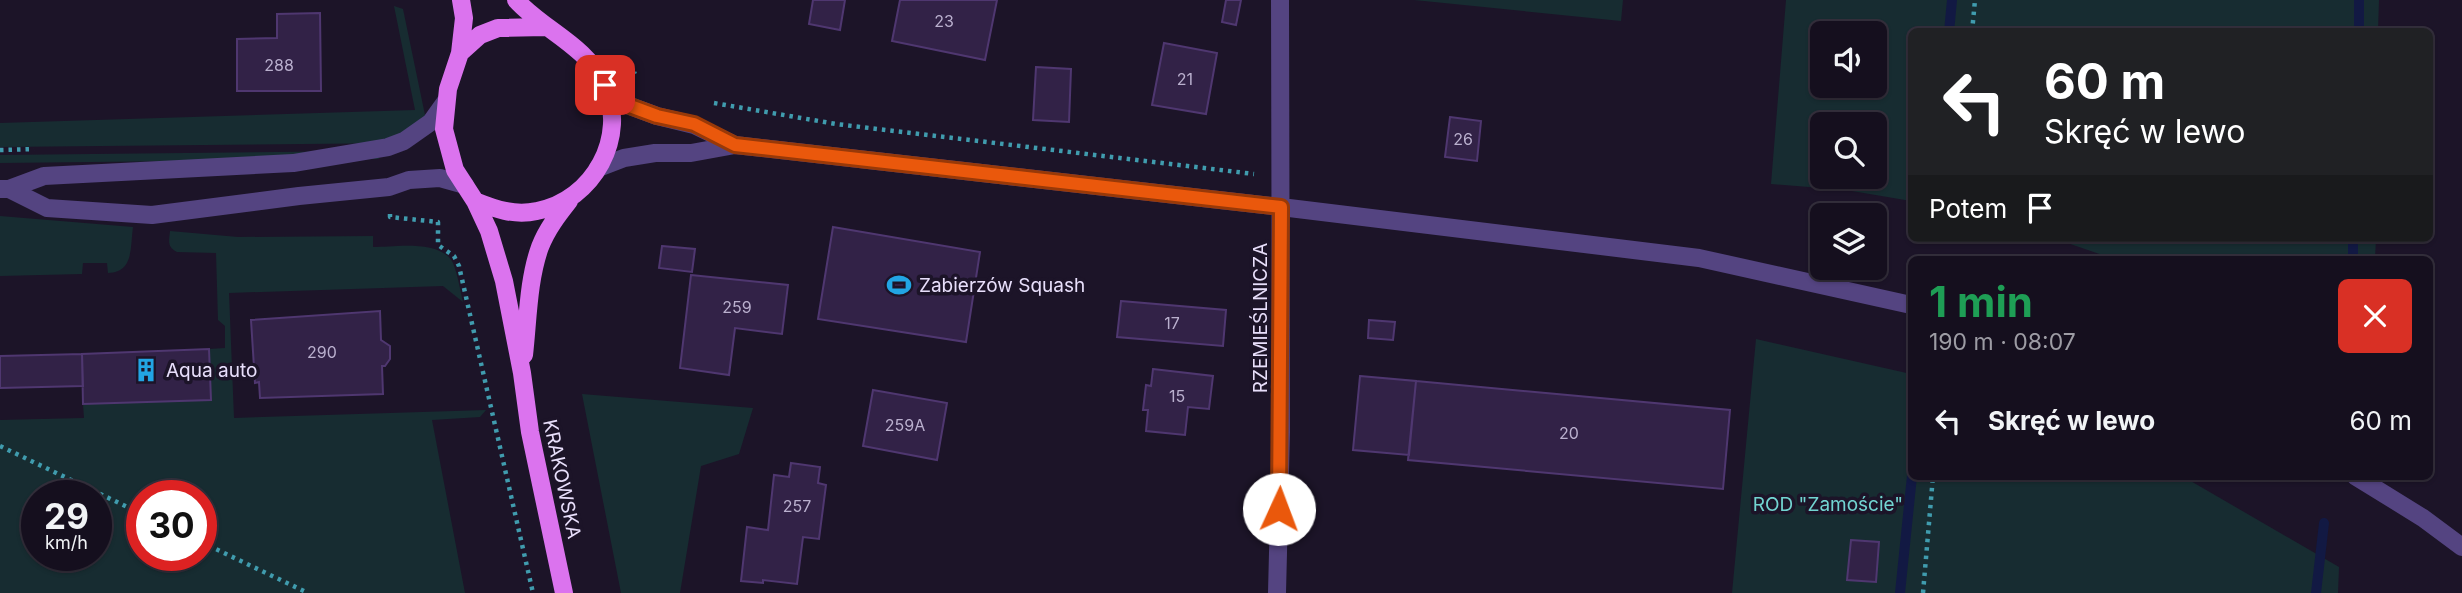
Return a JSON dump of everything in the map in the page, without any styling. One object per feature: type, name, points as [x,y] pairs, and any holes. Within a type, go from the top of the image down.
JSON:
[{"type":"main road","points":[[461,0],[464,18],[460,53],[446,101],[444,129],[455,170],[475,201],[499,211],[535,212],[572,197],[598,168],[608,148],[612,126],[611,107],[605,85],[581,52],[546,27],[516,0]]},
{"type":"main road","points":[[460,53],[480,35],[498,28],[546,27]]},
{"type":"main road","name":"KRAKOWSKA","points":[[522,373],[532,282],[540,248],[552,223],[572,197]]},
{"type":"main road","name":"KRAKOWSKA","points":[[475,201],[489,231],[504,281],[522,373],[530,432],[564,593]]},
{"type":"street","name":"RZEMIEŚLNICZA","points":[[1277,593],[1281,432],[1280,0]]},
{"type":"street","points":[[605,85],[630,106],[657,116],[694,124],[735,145]]},
{"type":"street","points":[[5,189],[44,176],[293,163],[388,147],[404,141],[431,122],[446,101]]},
{"type":"street","points":[[598,168],[624,158],[655,153],[691,153],[735,145],[1699,258],[1908,304]]},
{"type":"street","points":[[5,189],[47,208],[152,215],[389,187],[409,180],[440,178],[465,185]]},
{"type":"street","points":[[2362,480],[2423,518],[2462,547]]},
{"type":"path","points":[[1972,28],[1975,0]]},
{"type":"path","points":[[622,59],[631,66],[637,78]]},
{"type":"path","points":[[711,103],[836,124],[1281,177]]},
{"type":"path","points":[[390,217],[438,222],[439,245],[454,256],[459,266],[533,593]]},
{"type":"path","points":[[0,446],[126,506]]},
{"type":"path","points":[[1923,593],[1933,480]]},
{"type":"path","points":[[217,550],[308,593]]},
{"type":"green space","points":[[1414,0],[1623,0],[1621,21]]},
{"type":"green space","points":[[1786,0],[2379,0],[2378,28],[1908,28],[1908,200],[1834,189],[1887,189],[1887,112],[1810,112],[1810,187],[1771,184]]},
{"type":"green space","points":[[394,6],[403,9],[425,115],[425,125],[403,143],[0,147],[0,123],[415,110]]},
{"type":"green space","points":[[370,151],[379,159],[0,163],[0,155]]},
{"type":"green space","points":[[0,216],[133,227],[127,264],[116,272],[108,273],[107,263],[83,263],[82,274],[0,276]]},
{"type":"green space","points":[[170,231],[238,237],[373,236],[373,247],[428,247],[447,255],[455,268],[463,302],[443,286],[229,293],[234,418],[486,410],[480,417],[432,420],[465,593],[0,593],[0,420],[84,418],[83,404],[211,400],[209,349],[225,348],[225,326],[218,320],[216,253],[177,252],[170,246]]},
{"type":"green space","points":[[2065,242],[2376,242],[2375,256],[2105,256]]},
{"type":"green space","name":"ROD \"Zamoście\"","points":[[1756,339],[1908,373],[1908,480],[2189,480],[2339,567],[2338,593],[1732,593]]},
{"type":"green space","points":[[582,394],[753,408],[739,454],[701,466],[680,593],[621,593]]},
{"type":"building","points":[[813,0],[845,0],[840,30],[809,24]]},
{"type":"building","points":[[900,0],[997,0],[985,60],[892,41]]},
{"type":"building","points":[[1226,0],[1241,0],[1236,25],[1222,22]]},
{"type":"building","points":[[320,13],[321,91],[237,91],[237,39],[277,38],[277,14]]},
{"type":"building","points":[[1164,43],[1217,53],[1206,114],[1152,105]]},
{"type":"building","points":[[1036,67],[1071,69],[1069,122],[1033,120]]},
{"type":"building","points":[[1450,117],[1481,121],[1477,161],[1445,157]]},
{"type":"building","name":"Zabierzów Squash","points":[[833,227],[980,252],[966,342],[818,319]]},
{"type":"building","points":[[662,246],[695,249],[692,272],[659,268]]},
{"type":"building","points":[[691,275],[788,285],[782,334],[735,328],[729,375],[680,368]]},
{"type":"building","points":[[1121,301],[1226,310],[1223,346],[1117,337]]},
{"type":"building","points":[[380,311],[381,340],[390,346],[390,359],[382,366],[383,394],[260,398],[259,382],[255,383],[251,320]]},
{"type":"building","points":[[1369,320],[1395,322],[1393,340],[1368,338]]},
{"type":"building","name":"Aqua auto","points":[[209,349],[211,400],[83,404],[82,354]]},
{"type":"building","points":[[82,354],[83,386],[0,388],[0,356]]},
{"type":"building","points":[[1153,369],[1213,376],[1209,409],[1188,407],[1185,435],[1146,431],[1148,410],[1143,410],[1146,385],[1151,386]]},
{"type":"building","points":[[1360,376],[1416,381],[1409,455],[1353,450]]},
{"type":"building","points":[[1416,381],[1730,410],[1723,489],[1408,460]]},
{"type":"building","points":[[873,390],[947,403],[937,460],[863,446]]},
{"type":"building","points":[[791,463],[820,467],[818,483],[826,485],[819,539],[803,537],[797,584],[763,580],[763,583],[741,581],[747,527],[768,530],[774,475],[789,477]]},
{"type":"building","points":[[1851,540],[1879,542],[1876,582],[1847,580]]},
{"type":"waterway","points":[[1949,28],[1952,0]]},
{"type":"waterway","points":[[2359,0],[2359,28]]},
{"type":"waterway","points":[[2353,242],[2353,256]]},
{"type":"waterway","points":[[1900,593],[1912,480]]},
{"type":"waterway","points":[[2316,593],[2324,523]]},
{"type":"place","name":"Zabierzów Squash","points":[[899,285]]},
{"type":"place","name":"Aqua auto","points":[[146,370]]},
{"type":"route","points":[[605,85],[630,106],[657,116],[694,124],[735,145],[1281,207],[1279,509]]}]
